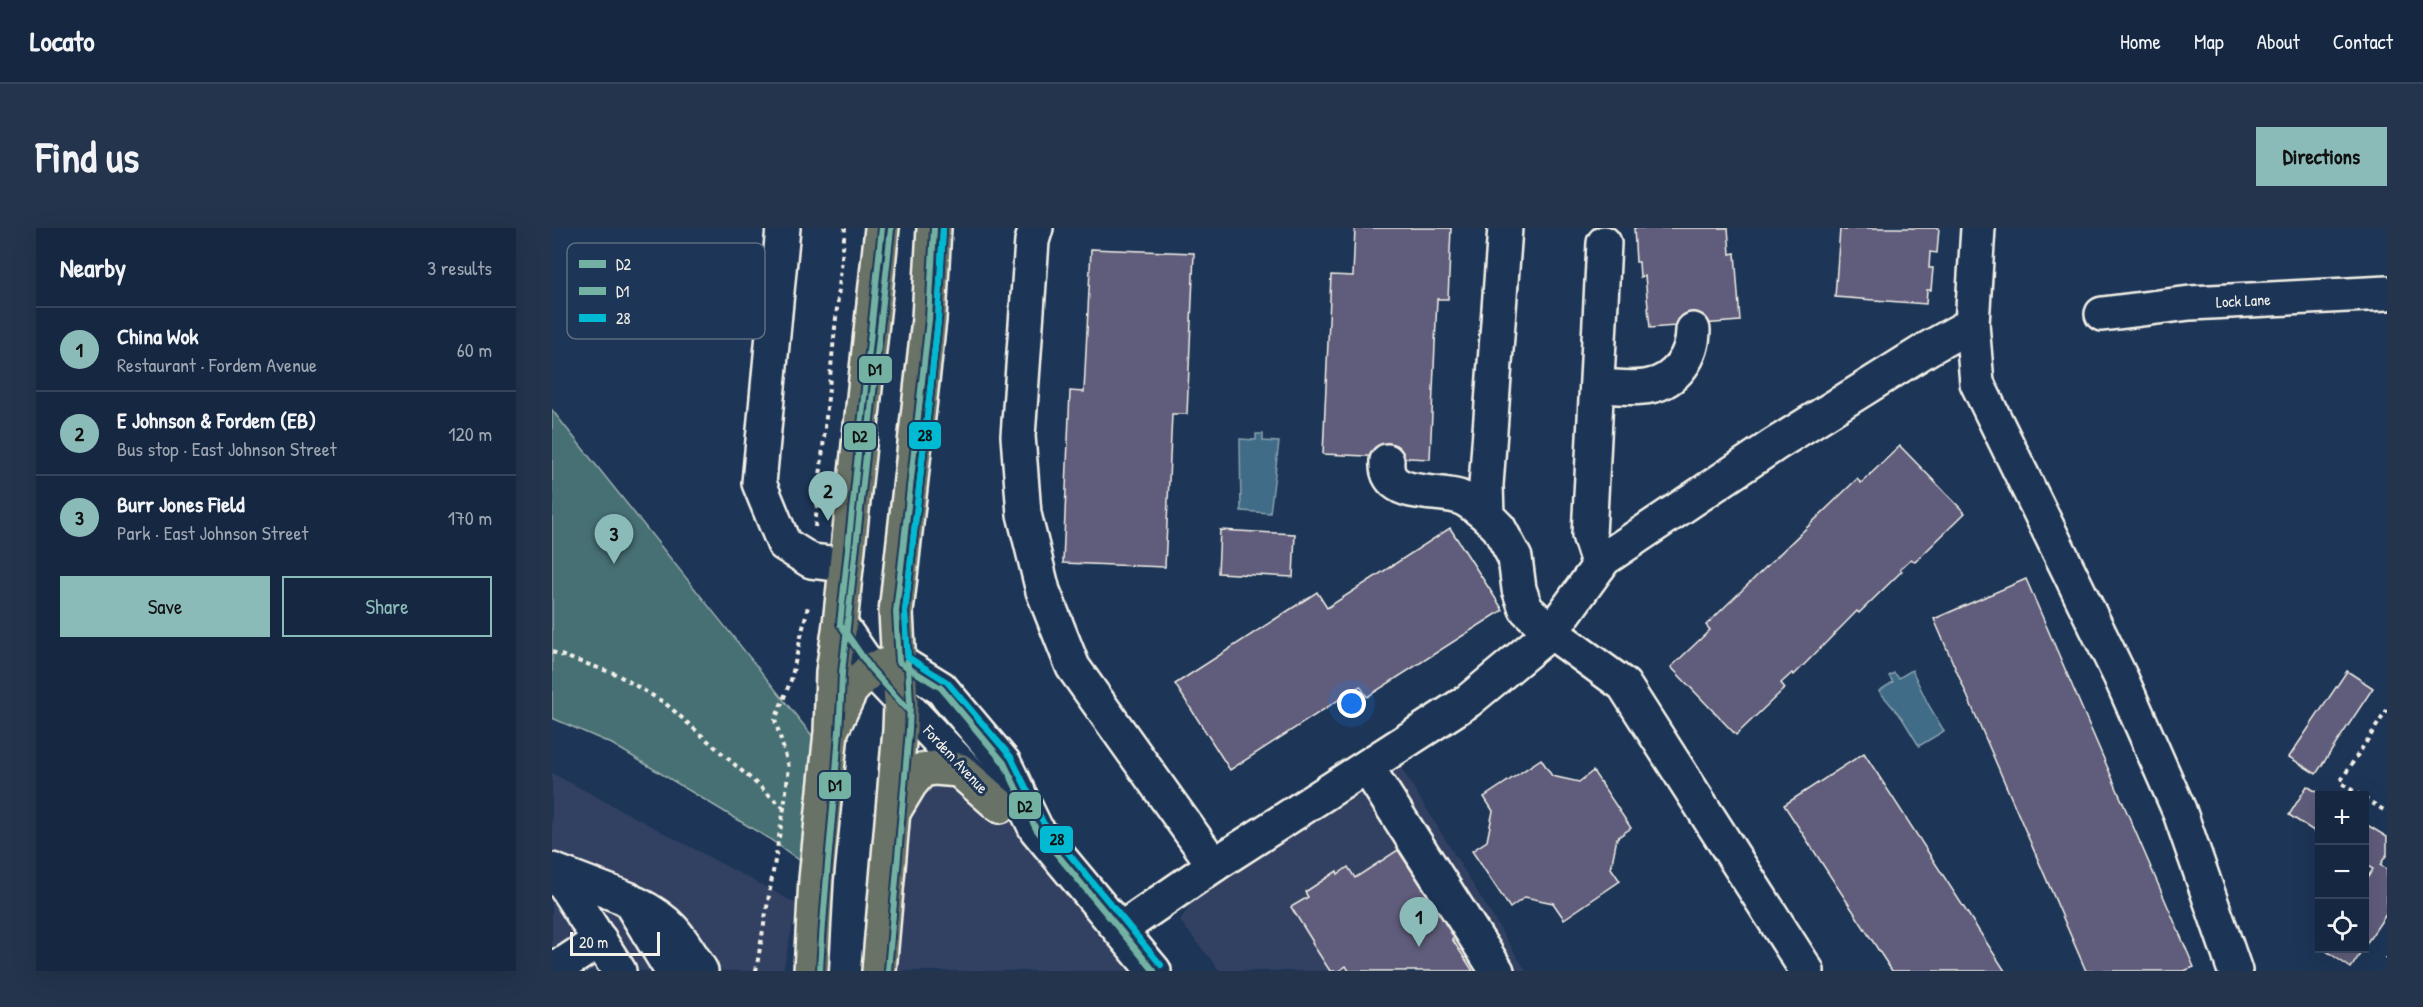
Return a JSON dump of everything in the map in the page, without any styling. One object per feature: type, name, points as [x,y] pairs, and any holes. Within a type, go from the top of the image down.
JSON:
[{"type":"main road","points":[[811,971],[816,879],[831,732],[833,672],[882,228]]},
{"type":"main road","points":[[879,971],[895,809],[901,703],[885,665],[896,612],[929,320],[934,228]]},
{"type":"main road","points":[[831,732],[851,690],[885,665]]},
{"type":"main road","points":[[895,809],[910,784],[922,770],[934,768],[958,770],[1000,806]]},
{"type":"street","points":[[783,228],[759,483],[784,544],[811,561],[846,565]]},
{"type":"street","points":[[1036,228],[1032,241],[1018,436],[1024,514],[1043,591],[1073,667],[1214,865]]},
{"type":"street","points":[[1487,516],[1486,485],[1505,228]]},
{"type":"street","points":[[1978,228],[1972,324],[1977,383],[2121,678],[2175,800],[2235,971]]},
{"type":"street","points":[[1599,566],[1589,535],[1604,243]]},
{"type":"street","name":"Lock Lane","points":[[2102,314],[2190,303],[2387,293]]},
{"type":"street","points":[[1121,929],[1214,865],[1468,701],[1551,632],[1604,559],[1774,445],[1929,348],[1972,324]]},
{"type":"street","points":[[1597,386],[1648,387],[1661,383],[1672,375],[1687,357],[1693,330]]},
{"type":"street","points":[[1387,461],[1389,477],[1400,487],[1461,497],[1487,516],[1503,536],[1515,558],[1519,589],[1526,609],[1551,632],[1624,685],[1807,971]]},
{"type":"street","name":"Fordem Avenue","points":[[840,624],[885,665],[941,688],[1004,763],[1036,829],[1154,971]]},
{"type":"street","name":"Fordem Avenue","points":[[901,703],[1000,806],[1036,829]]},
{"type":"street","points":[[1367,767],[1497,971]]},
{"type":"street","points":[[554,871],[628,899],[659,915],[678,934],[701,971]]},
{"type":"street","points":[[554,871],[620,971]]},
{"type":"street","points":[[628,899],[672,971]]},
{"type":"street","points":[[552,968],[565,963],[600,940]]},
{"type":"path","points":[[756,971],[789,767],[775,720],[797,657],[808,603],[845,228]]},
{"type":"path","points":[[552,652],[616,674],[665,702],[784,808]]},
{"type":"path","points":[[2354,791],[2340,782],[2387,710]]},
{"type":"path","points":[[2369,801],[2387,812]]},
{"type":"shaded area","points":[[1256,434],[1263,434],[1263,441],[1279,442],[1270,513],[1241,511],[1240,439],[1256,440]]},
{"type":"shaded area","points":[[1912,670],[1944,731],[1919,746],[1902,718],[1879,691],[1893,682],[1889,676],[1894,673],[1899,678]]},
{"type":"shaded area","points":[[1391,751],[1526,971],[1220,971],[1180,921],[1214,865]]},
{"type":"shaded area","points":[[935,768],[1036,829],[1154,971],[879,971],[895,809]]},
{"type":"shaded area","points":[[552,773],[797,904],[783,971],[552,971]]},
{"type":"green space","points":[[552,410],[814,738],[802,862],[768,838],[612,744],[552,718]]},
{"type":"building","points":[[1355,228],[1451,228],[1448,299],[1437,299],[1430,459],[1323,454],[1331,275],[1353,276]]},
{"type":"building","points":[[1634,228],[1728,228],[1730,254],[1735,253],[1740,321],[1650,328],[1645,276],[1640,277],[1639,262],[1636,262]]},
{"type":"building","points":[[1846,228],[1939,228],[1937,253],[1930,252],[1929,268],[1933,268],[1931,290],[1927,290],[1926,304],[1835,297],[1840,229],[1846,230]]},
{"type":"building","points":[[1091,249],[1194,253],[1187,414],[1172,414],[1165,567],[1063,563],[1070,391],[1084,392]]},
{"type":"building","points":[[1900,446],[1965,513],[1915,562],[1911,559],[1900,569],[1902,571],[1859,613],[1857,611],[1794,675],[1792,673],[1781,683],[1785,688],[1736,735],[1671,667],[1710,630],[1706,625],[1857,479],[1861,483]]},
{"type":"building","points":[[1450,528],[1503,610],[1367,697],[1360,686],[1230,770],[1175,684],[1317,592],[1327,608]]},
{"type":"building","points":[[1220,530],[1295,534],[1293,577],[1218,573]]},
{"type":"building","points":[[2026,579],[2194,967],[2184,971],[2086,971],[1934,619]]},
{"type":"building","points":[[2347,671],[2373,688],[2316,774],[2289,757]]},
{"type":"building","points":[[1864,753],[2005,971],[1892,971],[1784,805]]},
{"type":"building","points":[[1541,759],[1552,776],[1579,782],[1593,771],[1631,828],[1617,838],[1611,868],[1620,881],[1564,919],[1553,903],[1525,897],[1510,908],[1472,851],[1487,841],[1493,811],[1484,797]]},
{"type":"building","points":[[2307,786],[2315,791],[2315,832],[2289,815]]},
{"type":"building","points":[[2369,826],[2387,837],[2387,854],[2380,865],[2387,869],[2387,913],[2369,940],[2369,875],[2373,869],[2369,867]]},
{"type":"building","points":[[1398,850],[1455,937],[1452,939],[1473,971],[1349,971],[1346,966],[1339,971],[1330,971],[1312,943],[1291,907],[1308,897],[1305,892],[1337,871],[1338,874],[1348,867],[1355,878]]},
{"type":"building","points":[[2329,953],[2361,953],[2351,968]]},
{"type":"transit line","name":"D2","points":[[882,228],[840,624],[871,669],[909,711]]},
{"type":"transit line","name":"D2","points":[[934,228],[929,319],[896,612],[899,662],[941,688],[1004,763],[1036,829],[1154,971]]},
{"type":"transit line","name":"D1","points":[[888,971],[909,730],[910,703],[905,612],[938,320],[943,228]]},
{"type":"transit line","name":"28","points":[[943,228],[938,320],[905,612],[908,657],[947,682],[1011,757],[1044,824],[1161,965]]},
{"type":"transit line","name":"D1","points":[[820,971],[842,673],[891,229]]},
{"type":"place","name":"E Johnson & Fordem (EB)","points":[[828,521]]},
{"type":"place","name":"Burr Jones Field","points":[[614,564]]},
{"type":"place","name":"China Wok","points":[[1419,947]]}]
